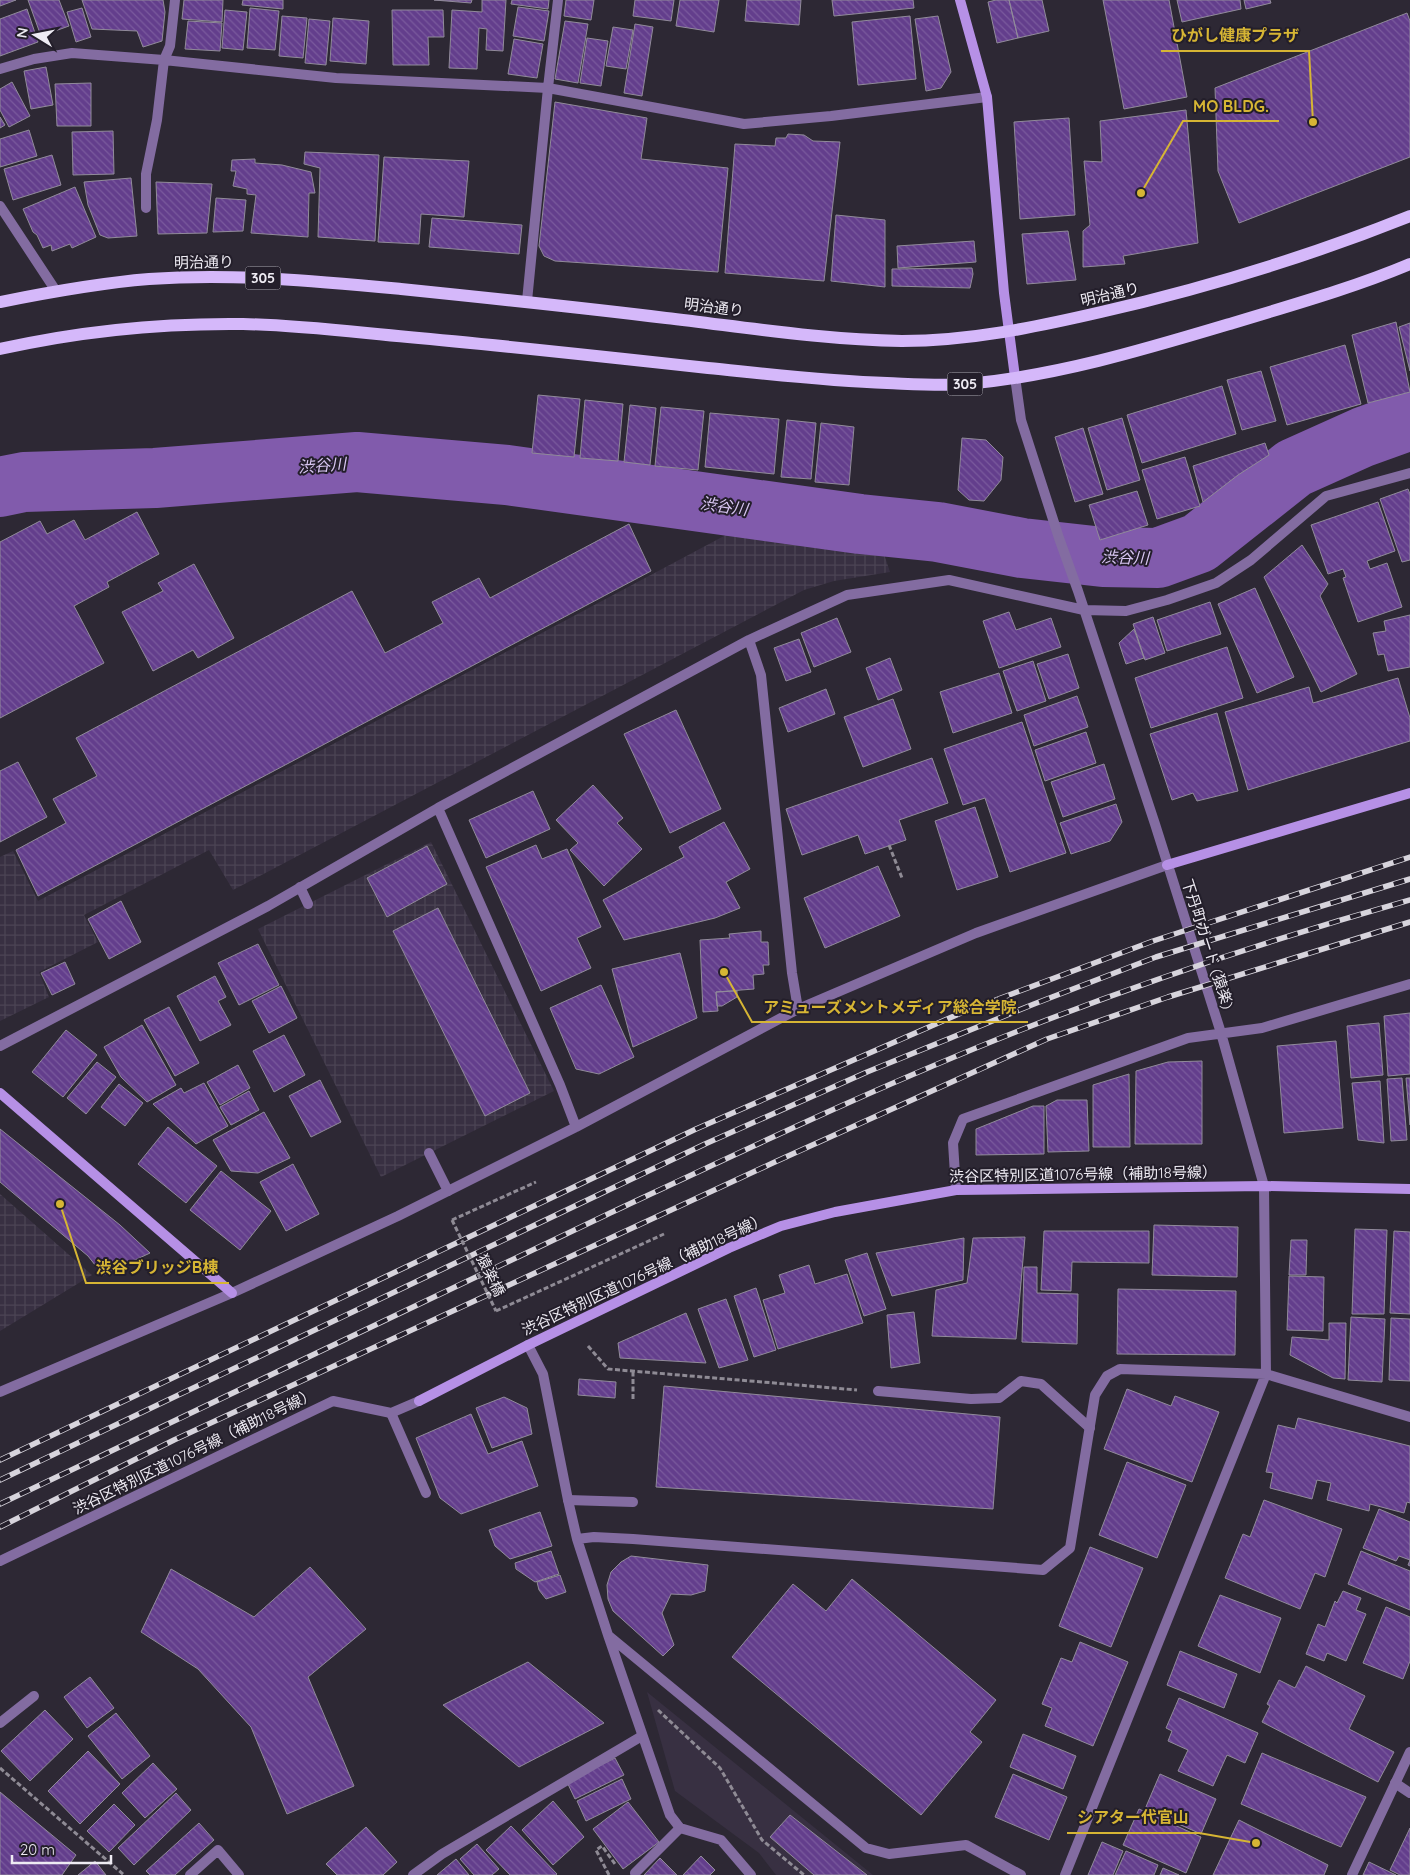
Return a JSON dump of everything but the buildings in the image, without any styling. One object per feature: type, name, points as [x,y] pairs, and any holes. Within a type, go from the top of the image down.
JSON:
[{"type":"main road","name":"明治通り","points":[[0,302],[56,291],[150,279],[248,277],[298,279],[527,301],[844,338],[902,341],[960,339],[1010,331],[1162,298],[1269,266],[1410,216]]},
{"type":"main road","name":"305","points":[[0,350],[38,341],[109,330],[153,326],[242,324],[288,326],[486,344],[782,376],[843,381],[964,384],[1015,378],[1068,368],[1173,341],[1286,307],[1410,264]]},
{"type":"street","points":[[146,208],[146,174],[157,120],[164,60],[170,46],[175,0]]},
{"type":"street","points":[[527,301],[558,0]]},
{"type":"street","points":[[960,0],[986,97],[1004,293],[1015,378]]},
{"type":"street","points":[[0,69],[34,59],[72,53],[164,60],[336,78],[548,88],[744,124],[831,116],[986,97]]},
{"type":"street","points":[[0,206],[56,291]]},
{"type":"street","name":"下丹町ガード (猿楽)","points":[[1015,378],[1021,420],[1155,824],[1221,1033],[1264,1186],[1266,1374]]},
{"type":"street","points":[[0,1046],[300,888],[438,808],[749,640],[847,595],[949,580],[1084,610],[1126,610],[1167,600],[1216,583],[1251,560],[1326,496],[1410,473]]},
{"type":"street","points":[[749,640],[761,675],[792,973],[798,1009]]},
{"type":"street","points":[[0,1392],[232,1293],[448,1191],[576,1127],[798,1009],[976,933],[1167,865],[1410,792]]},
{"type":"street","points":[[438,808],[560,1085],[576,1127]]},
{"type":"street","points":[[300,888],[308,904]]},
{"type":"street","points":[[956,1190],[953,1143],[963,1120],[1188,1038],[1262,1028],[1410,984]]},
{"type":"street","points":[[0,1093],[232,1293]]},
{"type":"street","points":[[429,1153],[448,1191]]},
{"type":"street","name":"渋谷区特別区道1076号線（補助18号線）","points":[[0,1562],[333,1401],[390,1413],[419,1401],[528,1345],[729,1248],[781,1226],[835,1212],[956,1190],[1264,1186],[1410,1189]]},
{"type":"street","points":[[528,1345],[543,1374],[568,1500],[578,1539],[608,1636],[670,1815],[680,1828],[721,1840],[750,1875]]},
{"type":"street","points":[[578,1539],[594,1537],[633,1539],[1043,1570],[1070,1548],[1095,1395],[1107,1376],[1120,1369],[1266,1374],[1410,1417]]},
{"type":"street","points":[[1065,1875],[1266,1374]]},
{"type":"street","points":[[878,1392],[970,1399],[999,1398],[1021,1382],[1041,1384],[1090,1428]]},
{"type":"street","points":[[390,1413],[426,1493]]},
{"type":"street","points":[[568,1500],[633,1502]]},
{"type":"street","points":[[608,1636],[866,1848],[889,1854],[966,1845],[1021,1875]]},
{"type":"street","points":[[0,1723],[34,1696]]},
{"type":"street","points":[[413,1875],[442,1854],[642,1736]]},
{"type":"street","points":[[1352,1875],[1410,1752]]},
{"type":"street","points":[[1396,1783],[1410,1793]]},
{"type":"street","points":[[635,1872],[680,1828]]},
{"type":"street","points":[[190,1875],[218,1850],[239,1875]]},
{"type":"path","points":[[889,845],[902,878]]},
{"type":"path","name":"猿楽橋","points":[[536,1182],[452,1220],[496,1311],[664,1234]]},
{"type":"path","points":[[588,1346],[608,1369],[878,1392]]},
{"type":"path","points":[[633,1371],[633,1399]]},
{"type":"path","points":[[623,1677],[720,1768],[762,1840],[804,1875]]},
{"type":"path","points":[[0,1768],[124,1875]]},
{"type":"path","points":[[609,1875],[596,1850],[602,1846],[618,1868]]},
{"type":"shaded area","points":[[739,528],[882,548],[890,572],[834,581],[804,590],[233,890],[209,850],[84,915],[98,942],[39,972],[49,997],[0,1021],[0,857],[13,851],[38,901]]},
{"type":"shaded area","points":[[431,842],[554,1091],[381,1177],[258,929]]},
{"type":"shaded area","points":[[0,1194],[92,1275],[0,1331]]},
{"type":"shaded area","points":[[647,1692],[873,1875],[776,1875],[759,1853],[675,1791]]},
{"type":"waterway","name":"渋谷川","points":[[0,487],[24,482],[155,478],[357,462],[507,475],[860,524],[938,532],[1022,548],[1103,557],[1158,558],[1199,543],[1294,468],[1363,437],[1410,420]]},
{"type":"railway","points":[[0,1460],[696,1129],[961,1013],[1153,941],[1410,857]]},
{"type":"railway","points":[[0,1480],[705,1144],[867,1072],[1156,957],[1410,879]]},
{"type":"railway","points":[[0,1504],[660,1189],[933,1066],[1044,1021],[1180,972],[1317,927],[1410,900]]},
{"type":"railway","points":[[0,1527],[174,1440],[777,1161],[1047,1039],[1168,997],[1410,922]]},
{"type":"place","name":"ひがし健康プラザ","points":[[1313,122]]},
{"type":"place","name":"MO BLDG.","points":[[1141,193]]},
{"type":"place","name":"アミューズメントメディア総合学院","points":[[724,972]]},
{"type":"place","name":"渋谷ブリッジB棟","points":[[60,1204]]},
{"type":"place","name":"シアター代官山","points":[[1256,1843]]}]
